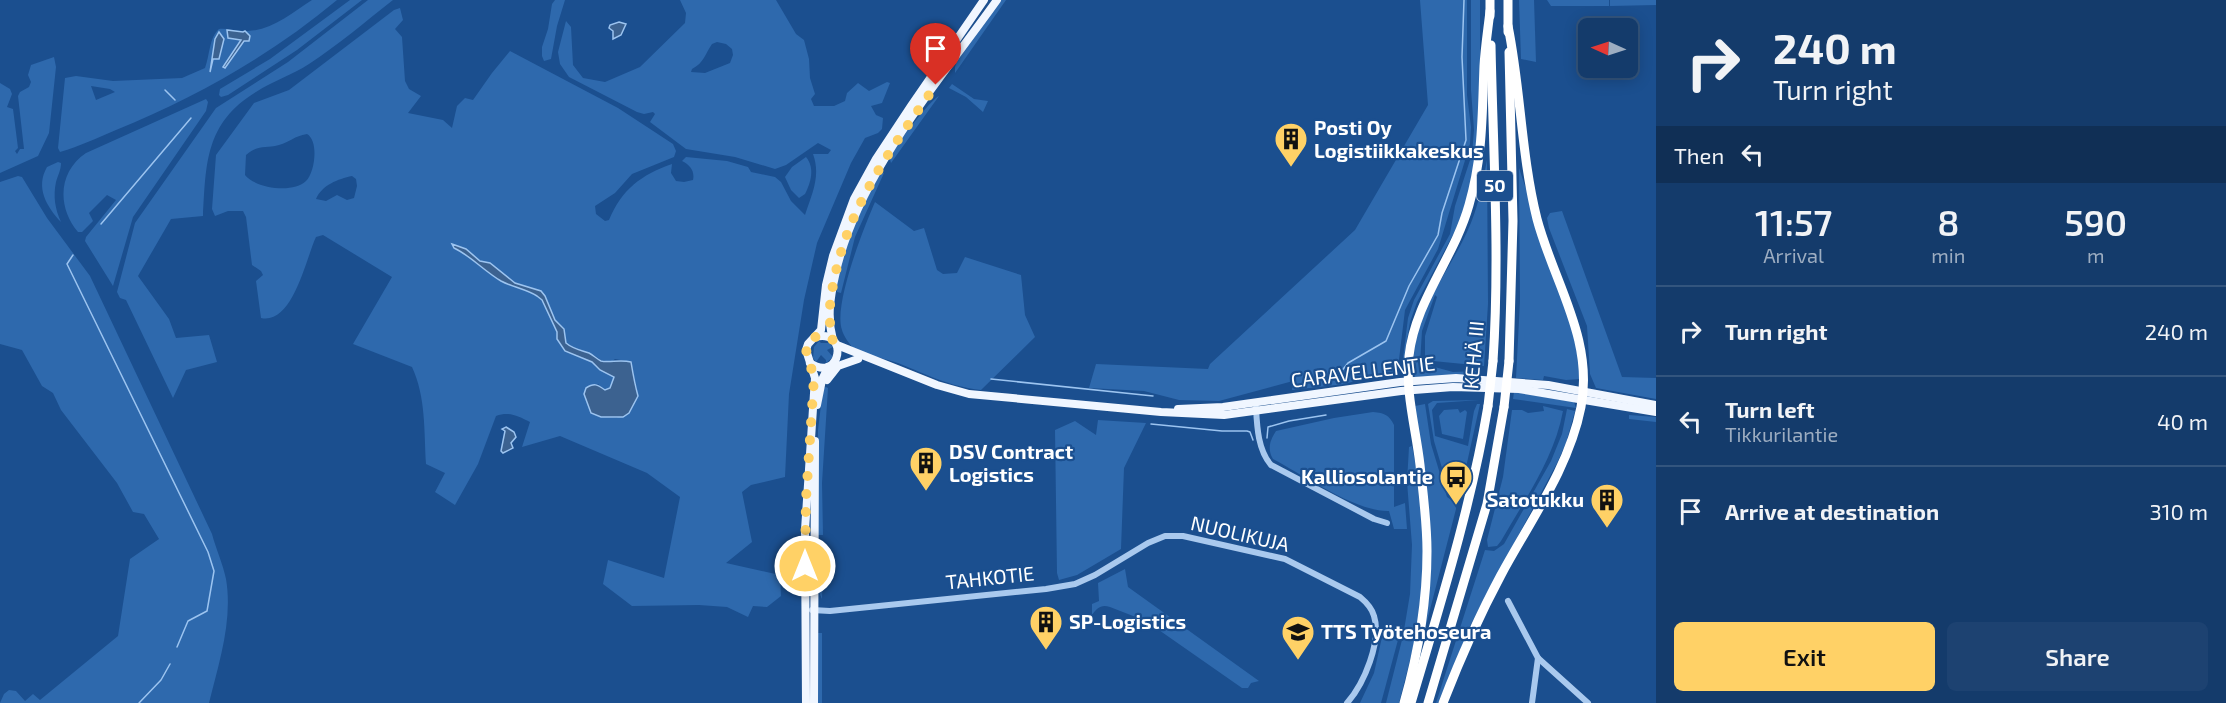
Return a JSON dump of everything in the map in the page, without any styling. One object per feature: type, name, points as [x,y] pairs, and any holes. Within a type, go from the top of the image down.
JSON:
[{"type":"highway","name":"KEHÄ III","points":[[1411,703],[1458,542],[1488,406],[1496,316],[1496,220],[1490,0]]},
{"type":"highway","name":"KEHÄ III","points":[[1428,703],[1487,504],[1504,407],[1509,362],[1513,221],[1508,0]]},
{"type":"highway","points":[[1404,703],[1424,609],[1427,550],[1419,453],[1409,386],[1411,345],[1420,312],[1463,227],[1475,182],[1481,154],[1484,63],[1490,11]]},
{"type":"highway","points":[[1443,703],[1472,633],[1560,466],[1582,395],[1584,381],[1580,342],[1538,220],[1526,166],[1518,104],[1516,65],[1508,26]]},
{"type":"main road","points":[[806,703],[806,499],[814,378],[806,350],[808,344],[820,330],[826,285],[833,256],[854,199],[911,106],[984,0]]},
{"type":"main road","points":[[814,703],[814,444],[820,387],[838,352],[830,328],[829,310],[839,258],[859,204],[871,180],[997,0]]},
{"type":"main road","points":[[815,337],[824,336],[835,342]]},
{"type":"main road","name":"CARAVELLENTIE","points":[[835,342],[849,351],[937,385],[969,393],[1196,414],[1224,415],[1256,412],[1409,386]]},
{"type":"main road","name":"CARAVELLENTIE","points":[[832,364],[843,358],[881,362]]},
{"type":"main road","points":[[820,387],[838,366],[858,359]]},
{"type":"main road","points":[[810,363],[818,368],[832,364]]},
{"type":"main road","name":"CARAVELLENTIE","points":[[1144,409],[1196,409],[1481,378],[1656,405]]},
{"type":"main road","name":"CARAVELLENTIE","points":[[1582,395],[1656,412]]},
{"type":"street","points":[[1256,403],[1263,454],[1271,465],[1374,519],[1388,523]]},
{"type":"street","name":"TAHKOTIE","points":[[805,610],[830,611],[1075,584],[1095,575],[1148,543],[1165,536]]},
{"type":"street","name":"NUOLIKUJA","points":[[1165,536],[1183,536],[1285,559],[1360,597],[1374,614],[1376,634],[1367,672],[1347,703]]},
{"type":"street","points":[[1508,601],[1538,658],[1588,703]]},
{"type":"street","points":[[1532,703],[1538,658]]},
{"type":"shaded area","points":[[312,0],[337,0],[286,39],[231,74],[175,104],[60,152],[58,148],[65,78],[76,76],[113,81],[182,78],[205,68],[211,42],[219,29],[244,31],[265,28],[282,20]],"holes":[[[91,86],[115,92],[96,100]]]},
{"type":"shaded area","points":[[350,0],[362,0],[297,50],[228,95],[221,97],[219,95],[220,89],[270,59]]},
{"type":"shaded area","points":[[368,0],[393,0],[320,57],[256,92],[239,104],[227,117],[218,131],[208,162],[203,216],[171,219],[138,276],[169,319],[176,338],[209,335],[217,362],[186,370],[173,398],[126,300],[120,298],[117,292],[135,223],[216,108],[288,62]]},
{"type":"shaded area","points":[[555,0],[565,0],[551,59],[544,61],[542,47],[552,4]]},
{"type":"shaded area","points":[[680,0],[776,0],[796,34],[804,40],[815,94],[811,99],[814,106],[834,106],[845,101],[847,93],[858,83],[869,91],[887,82],[890,83],[882,103],[871,106],[876,115],[883,118],[882,129],[865,138],[851,163],[817,243],[804,300],[789,394],[785,477],[751,485],[742,492],[752,542],[726,563],[780,575],[781,596],[767,607],[753,606],[748,617],[727,607],[632,606],[603,584],[608,560],[664,578],[680,497],[647,473],[560,436],[522,447],[530,422],[517,416],[505,414],[496,416],[478,464],[455,505],[435,492],[445,473],[426,464],[422,402],[412,367],[353,344],[392,277],[323,235],[316,237],[303,274],[290,301],[282,311],[272,317],[261,318],[256,281],[263,275],[252,265],[246,217],[243,211],[228,211],[215,216],[212,209],[216,155],[254,103],[289,90],[394,10],[400,8],[403,20],[395,29],[402,37],[405,81],[409,89],[421,96],[408,113],[443,120],[452,128],[457,106],[465,98],[473,100],[510,51],[618,108],[673,144],[676,151],[674,157],[632,174],[615,193],[595,206],[596,214],[605,221],[609,220],[620,200],[634,184],[661,168],[672,164],[671,173],[676,181],[693,180],[691,169],[682,161],[686,157],[727,161],[748,167],[751,172],[775,177],[781,182],[791,201],[805,215],[816,177],[813,154],[828,154],[831,150],[818,143],[786,165],[775,169],[735,157],[686,149],[650,122],[655,114],[653,112],[644,114],[637,112],[569,77],[560,64],[558,52],[566,21],[571,27],[573,65],[583,78],[605,82],[640,67],[685,23],[686,13]],"holes":[[[717,42],[726,44],[732,49],[733,55],[730,63],[705,73],[691,72],[702,61],[712,44]],[[307,134],[311,138],[314,150],[312,171],[306,181],[292,187],[274,188],[250,180],[245,175],[246,155],[258,148],[279,145]],[[352,176],[356,179],[354,198],[347,200],[337,195],[326,201],[316,199],[326,186]],[[453,244],[466,249],[480,261],[490,263],[515,283],[541,292],[555,320],[564,329],[566,343],[571,347],[592,354],[601,360],[611,362],[615,359],[631,362],[637,390],[617,418],[601,417],[591,413],[584,394],[598,384],[605,390],[610,388],[614,378],[592,362],[565,351],[548,311],[538,296],[496,278],[467,255],[454,248]]]},
{"type":"shaded area","points":[[1000,0],[1006,0],[955,73],[958,58]]},
{"type":"shaded area","points":[[1420,0],[1467,0],[1467,95],[1471,127],[1470,144],[1438,249],[1405,310],[1397,376],[1292,390],[1293,381],[1219,401],[1179,400],[1144,391],[1089,388],[1096,364],[1208,369],[1210,364],[1355,230],[1428,105]]},
{"type":"shaded area","points":[[1471,0],[1480,0],[1480,100],[1477,155],[1466,203],[1456,229],[1417,302],[1410,322],[1401,375],[1408,318],[1414,300],[1450,234],[1455,206],[1472,154],[1474,130],[1471,90]]},
{"type":"shaded area","points":[[1519,0],[1534,0],[1536,62],[1521,59]]},
{"type":"shaded area","points":[[1547,0],[1609,0],[1609,6],[1551,6]]},
{"type":"shaded area","points":[[1610,0],[1656,0],[1656,5],[1610,6]]},
{"type":"shaded area","points":[[619,22],[626,24],[621,35],[613,39],[610,25]]},
{"type":"shaded area","points":[[227,30],[245,31],[250,36],[249,41],[244,41],[225,68],[223,67],[241,40],[228,38]]},
{"type":"shaded area","points":[[219,32],[224,39],[219,59],[213,59],[210,72],[215,39]]},
{"type":"shaded area","points":[[54,57],[56,67],[49,133],[38,156],[0,173],[0,83],[10,89],[12,94],[7,107],[13,109],[17,154],[20,149],[24,149],[18,96],[20,92],[29,87],[31,82],[28,75],[31,65]]},
{"type":"shaded area","points":[[952,84],[974,99],[988,101],[983,112],[966,97],[949,88]]},
{"type":"shaded area","points":[[939,96],[891,163],[891,154],[899,142]]},
{"type":"shaded area","points":[[206,99],[208,102],[206,111],[133,217],[113,286],[85,241],[116,200],[107,195],[89,213],[93,221],[82,232],[78,232],[66,212],[64,201],[64,190],[70,170],[86,153]]},
{"type":"shaded area","points":[[806,157],[811,170],[810,180],[805,194],[799,198],[791,190],[785,177],[792,167]]},
{"type":"shaded area","points":[[1487,160],[1488,304],[1484,366],[1433,361],[1425,357],[1425,336],[1437,297],[1435,295],[1422,331],[1420,363],[1453,372],[1477,371],[1478,374],[1415,377],[1414,355],[1421,321],[1471,223]]},
{"type":"shaded area","points":[[58,162],[61,166],[56,182],[55,197],[61,222],[47,204],[42,190],[47,167]]},
{"type":"shaded area","points":[[1519,168],[1575,336],[1580,379],[1566,380],[1544,376],[1543,380],[1516,378],[1520,301]]},
{"type":"shaded area","points":[[884,173],[855,237],[841,293],[837,292],[845,246],[865,202],[880,174]]},
{"type":"shaded area","points":[[18,176],[22,177],[47,218],[90,276],[212,534],[226,579],[228,610],[221,657],[209,703],[0,703],[4,694],[9,690],[16,691],[25,701],[33,694],[40,700],[118,636],[130,559],[159,539],[144,514],[133,512],[117,483],[61,410],[53,393],[42,386],[22,350],[0,344],[0,182]]},
{"type":"shaded area","points":[[875,202],[914,231],[924,228],[937,270],[943,274],[957,273],[965,257],[1021,275],[1025,315],[1035,337],[981,390],[948,383],[898,363],[857,351],[845,337],[840,318],[846,285],[857,247]]},
{"type":"shaded area","points":[[1562,211],[1622,377],[1656,378],[1656,399],[1596,388],[1590,374],[1587,326],[1547,218],[1550,213]]},
{"type":"shaded area","points":[[452,244],[466,249],[480,261],[490,263],[515,283],[541,291],[555,320],[564,329],[566,343],[569,345],[601,361],[631,362],[638,396],[629,413],[623,417],[601,417],[591,413],[584,394],[586,388],[596,385],[605,390],[610,388],[614,377],[600,370],[592,362],[565,351],[557,339],[557,332],[542,300],[501,281],[454,248]]},
{"type":"shaded area","points":[[819,341],[829,343],[833,347],[827,350],[833,357],[826,363],[821,355],[816,362],[813,358],[814,347]]},
{"type":"shaded area","points":[[823,388],[828,388],[822,483],[823,535],[817,535],[818,430]]},
{"type":"shaded area","points":[[1514,392],[1574,402],[1576,408],[1513,399]]},
{"type":"shaded area","points":[[1480,400],[1437,403],[1432,410],[1435,436],[1468,446],[1474,411],[1477,404],[1480,404],[1459,499],[1456,500],[1450,495],[1434,441],[1428,404],[1433,401]]},
{"type":"shaded area","points":[[1425,404],[1431,444],[1447,497],[1456,503],[1456,509],[1425,629],[1426,608],[1415,406]]},
{"type":"shaded area","points":[[1543,406],[1563,411],[1553,446],[1538,478],[1501,541],[1497,546],[1488,547],[1487,540],[1503,477],[1512,410],[1522,410],[1528,413],[1544,411]]},
{"type":"shaded area","points":[[1458,409],[1460,413],[1465,410],[1467,412],[1463,439],[1442,434],[1439,416],[1444,410]]},
{"type":"shaded area","points":[[1567,409],[1575,411],[1566,443],[1471,624],[1438,703],[1436,703],[1485,550],[1494,551],[1504,544],[1551,461],[1562,434]]},
{"type":"shaded area","points":[[1373,412],[1386,415],[1394,425],[1394,507],[1405,503],[1407,529],[1394,529],[1389,511],[1361,506],[1346,499],[1273,459],[1270,452],[1271,441],[1276,431]]},
{"type":"shaded area","points":[[1629,415],[1656,417],[1656,422],[1629,419]]},
{"type":"shaded area","points":[[1098,420],[1146,423],[1124,468],[1121,549],[1077,575],[1059,580],[1057,573],[1055,430],[1075,421],[1096,435]]},
{"type":"shaded area","points":[[506,427],[514,432],[516,437],[511,443],[513,448],[503,453],[501,451],[505,431],[502,429]]},
{"type":"shaded area","points":[[1412,446],[1419,486],[1422,527],[1423,568],[1420,608],[1414,644],[1399,703],[1386,703],[1403,636],[1410,594],[1412,545],[1407,482],[1409,447]]},
{"type":"shaded area","points":[[819,566],[823,567],[822,599],[817,588]]},
{"type":"shaded area","points":[[1125,569],[1128,587],[1259,681],[1251,683],[1248,688],[1242,688],[1146,621],[1107,606],[1100,607],[1092,615],[1092,604],[1099,601],[1098,583]]},
{"type":"shaded area","points":[[1402,625],[1381,703],[1360,703],[1374,673],[1382,637]]},
{"type":"shaded area","points":[[817,633],[822,633],[822,703],[817,703]]},
{"type":"waterway","points":[[1337,381],[1348,363],[1386,341],[1409,286],[1438,235],[1442,213],[1466,140],[1462,57],[1464,0]]},
{"type":"waterway","points":[[165,90],[175,100]]},
{"type":"waterway","points":[[101,224],[191,118]]},
{"type":"waterway","points":[[73,255],[67,264],[208,552],[214,571],[207,611],[188,621],[177,647]]},
{"type":"waterway","points":[[991,379],[1153,396]]},
{"type":"waterway","points":[[1267,438],[1268,427],[1326,415]]},
{"type":"waterway","points":[[1151,424],[1222,431],[1247,431],[1250,432],[1253,440]]},
{"type":"waterway","points":[[139,703],[161,680],[170,664]]},
{"type":"place","name":"Posti Oy Logistiikkakeskus","points":[[1291,168]]},
{"type":"place","name":"DSV Contract Logistics","points":[[926,492]]},
{"type":"place","name":"Kalliosolantie","points":[[1456,506]]},
{"type":"place","name":"Satotukku","points":[[1607,529]]},
{"type":"place","name":"SP-Logistics","points":[[1046,651]]},
{"type":"place","name":"TTS Työtehoseura","points":[[1298,661]]},
{"type":"route","points":[[805,566],[806,499],[814,378],[806,350],[815,337],[824,336],[833,340],[829,310],[831,294],[839,258],[859,204],[871,180],[936,85]]}]
